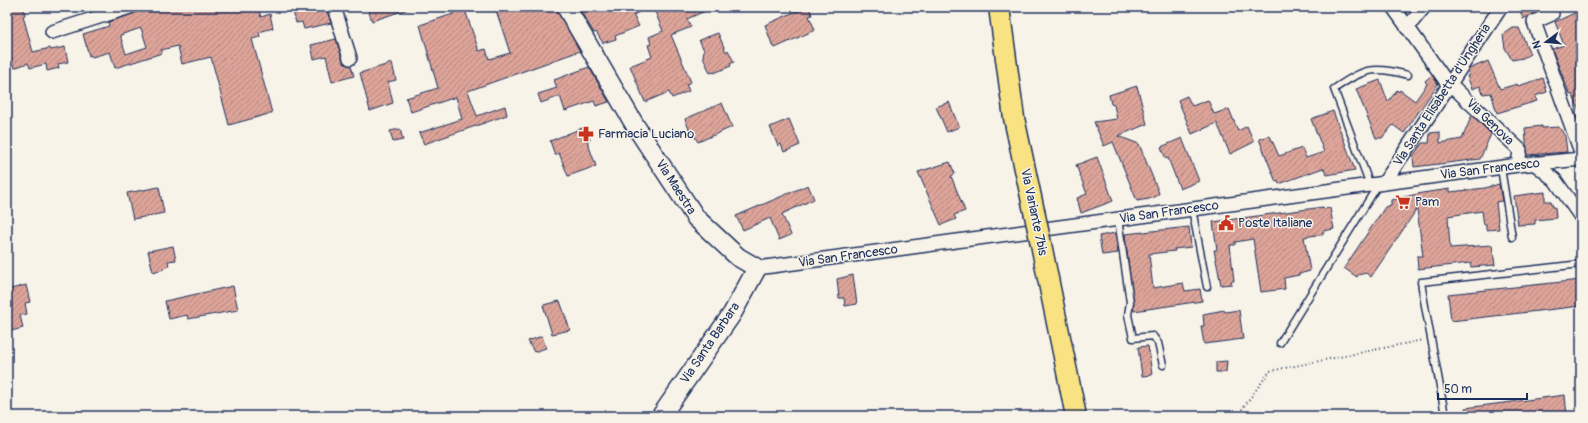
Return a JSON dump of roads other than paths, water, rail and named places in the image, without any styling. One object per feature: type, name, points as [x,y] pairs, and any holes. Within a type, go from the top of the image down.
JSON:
[{"type":"main road","name":"Via Variante 7bis","points":[[999,7],[1014,118],[1076,416]]},
{"type":"street","points":[[52,32],[130,7]]},
{"type":"street","points":[[334,7],[350,58]]},
{"type":"street","name":"Via Maestra","points":[[566,7],[636,127],[696,218],[738,257],[756,268]]},
{"type":"street","points":[[1393,7],[1448,83]]},
{"type":"street","points":[[1407,28],[1424,7]]},
{"type":"street","name":"Via Santa Elisabetta d'Ungheria","points":[[1378,184],[1500,7]]},
{"type":"street","points":[[1552,14],[1534,22],[1581,152]]},
{"type":"street","name":"Via Genova","points":[[1448,83],[1520,150],[1518,165]]},
{"type":"street","name":"Via San Francesco","points":[[756,268],[1518,165],[1581,160]]},
{"type":"street","points":[[1534,163],[1555,180],[1581,217]]},
{"type":"street","name":"Via Santa Barbara","points":[[661,416],[732,314],[756,268]]},
{"type":"lane","points":[[1280,343],[1378,184],[1334,90],[1353,77],[1367,70],[1391,70],[1408,75]]},
{"type":"lane","points":[[1500,168],[1512,237]]},
{"type":"lane","points":[[1192,209],[1207,287]]},
{"type":"lane","points":[[1118,219],[1130,302],[1128,315],[1133,338],[1153,336],[1158,343],[1163,365]]},
{"type":"lane","points":[[1445,416],[1438,365],[1430,339],[1421,282],[1581,264]]},
{"type":"place","name":"Farmacia Luciano","points":[[586,134]]},
{"type":"place","name":"Pam","points":[[1403,202]]},
{"type":"place","name":"Poste Italiane","points":[[1226,223]]}]
